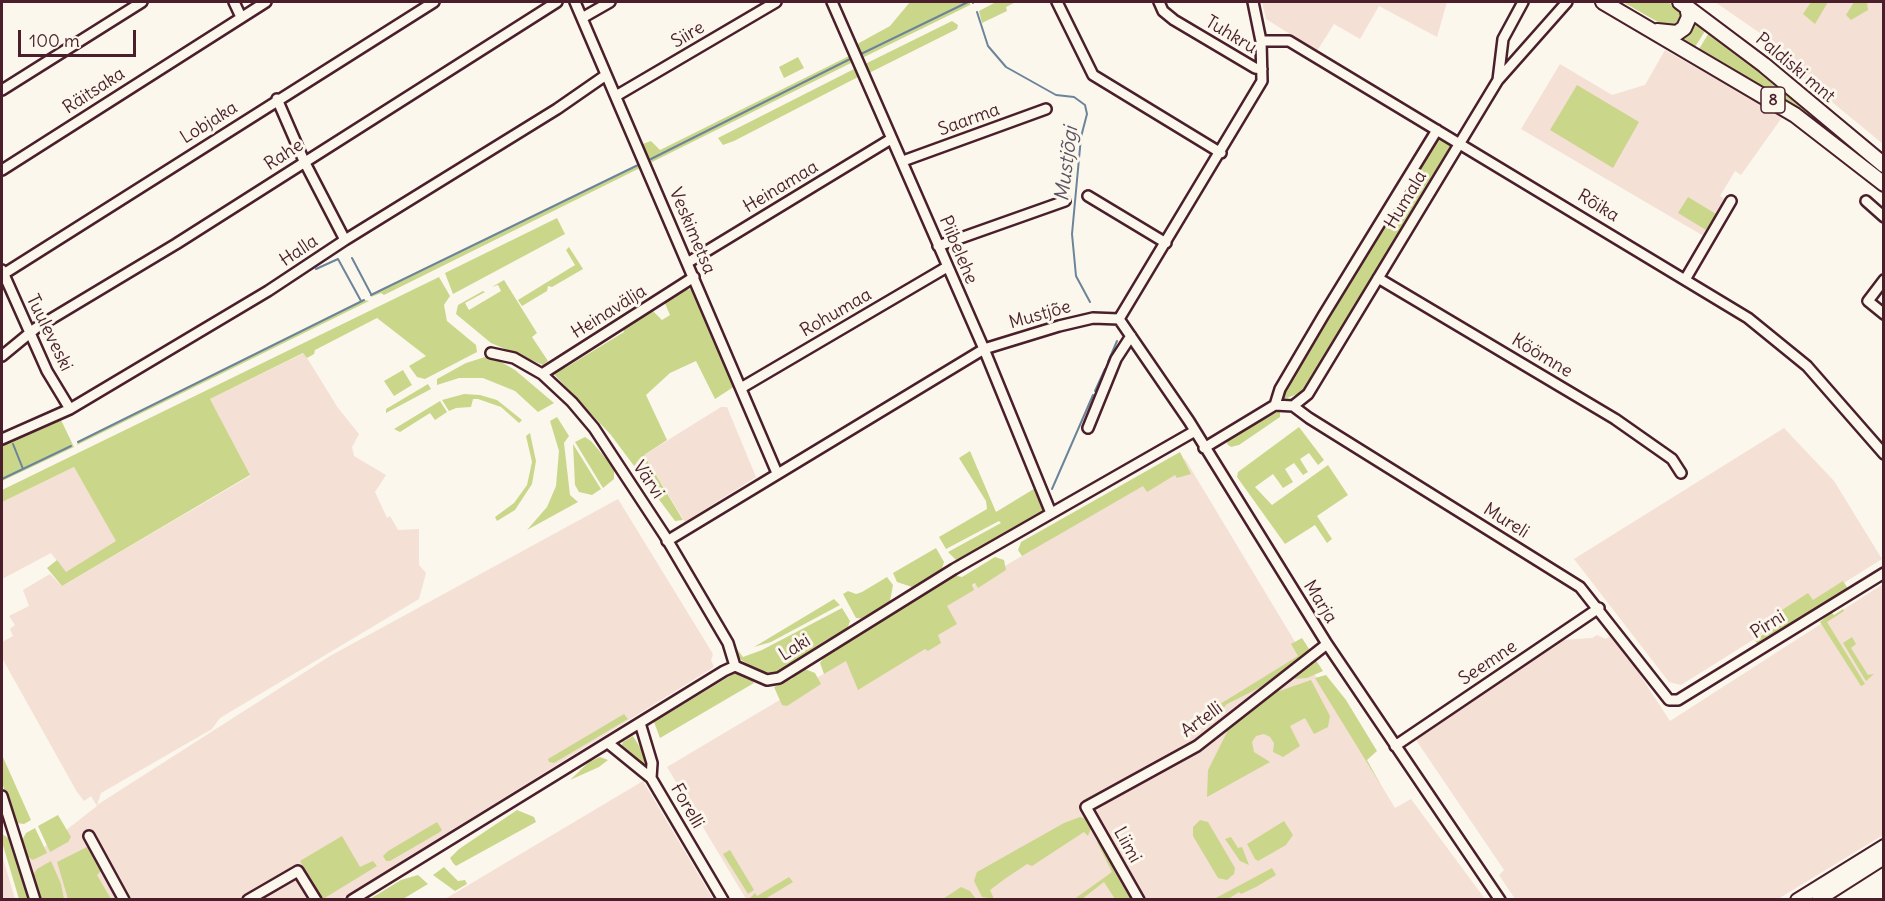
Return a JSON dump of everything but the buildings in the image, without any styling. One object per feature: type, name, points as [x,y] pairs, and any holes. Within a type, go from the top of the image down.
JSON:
[{"type":"main road","name":"Paldiski mnt","points":[[1603,2],[1796,115],[1884,184]]},
{"type":"main road","name":"Paldiski mnt","points":[[1684,4],[1764,65],[1884,165]]},
{"type":"main road","points":[[1652,30],[1677,33],[1684,28],[1689,17],[1684,4]]},
{"type":"main road","points":[[1797,900],[1884,846]]},
{"type":"main road","points":[[1818,900],[1884,858]]},
{"type":"street","points":[[2,90],[142,2]]},
{"type":"street","points":[[234,2],[241,17]]},
{"type":"street","name":"Räitsaka","points":[[2,170],[266,2]]},
{"type":"street","name":"Lobjaka","points":[[2,273],[434,2]]},
{"type":"street","name":"Rahe","points":[[2,356],[36,328],[176,244],[557,2]]},
{"type":"street","name":"Veskimetsa","points":[[574,2],[777,473]]},
{"type":"street","points":[[582,18],[610,2]]},
{"type":"street","name":"Siire","points":[[616,96],[776,2]]},
{"type":"street","name":"Piibelehe","points":[[832,2],[984,349],[1051,513]]},
{"type":"street","points":[[1056,2],[1093,75],[1221,153]]},
{"type":"street","name":"Tuhkru","points":[[1159,2],[1163,11],[1174,20],[1255,68],[1262,69]]},
{"type":"street","points":[[1119,319],[1221,153],[1262,81],[1261,41],[1253,2]]},
{"type":"street","points":[[1498,80],[1503,39],[1523,2]]},
{"type":"street","name":"Humala","points":[[1293,406],[1305,398],[1315,386],[1498,80],[1567,2]]},
{"type":"street","name":"Rõika","points":[[1261,41],[1289,41],[1749,318],[1784,345],[1836,397],[1884,454]]},
{"type":"street","name":"Halla","points":[[2,439],[70,409],[268,291],[606,75]]},
{"type":"street","points":[[277,99],[304,161],[345,240]]},
{"type":"street","name":"Saarma","points":[[903,161],[1046,109]]},
{"type":"street","name":"Humala","points":[[1275,405],[1280,389],[1323,316],[1437,130]]},
{"type":"street","name":"Heinamaa","points":[[687,263],[891,139]]},
{"type":"street","points":[[1088,196],[1166,243]]},
{"type":"street","points":[[938,246],[1065,201]]},
{"type":"street","points":[[1686,278],[1731,201]]},
{"type":"street","points":[[1866,201],[1884,217]]},
{"type":"street","name":"Rohumaa","points":[[741,388],[947,267]]},
{"type":"street","name":"Tuuleveski","points":[[2,273],[29,336],[70,409]]},
{"type":"street","name":"Heinavälja","points":[[542,374],[694,277]]},
{"type":"street","name":"Köömne","points":[[1378,278],[1615,419],[1672,459],[1681,472]]},
{"type":"street","points":[[1882,285],[1868,302],[1884,314]]},
{"type":"street","name":"Mustjõe","points":[[667,541],[984,349],[1093,318],[1119,319]]},
{"type":"street","name":"Marja","points":[[1119,319],[1195,431],[1327,644],[1500,900]]},
{"type":"street","points":[[1088,428],[1116,359],[1131,336]]},
{"type":"street","name":"Värvi","points":[[491,353],[514,358],[542,374],[572,402],[594,428],[640,496],[728,643],[735,666]]},
{"type":"street","points":[[1204,448],[1275,405],[1293,406]]},
{"type":"street","name":"Mureli","points":[[1293,406],[1571,581],[1599,608],[1670,700]]},
{"type":"street","name":"Laki","points":[[735,666],[767,680],[779,678],[1051,513],[1195,431]]},
{"type":"street","name":"Pirni","points":[[1670,700],[1678,700],[1687,695],[1884,573]]},
{"type":"street","name":"Seemne","points":[[1395,746],[1599,608]]},
{"type":"street","name":"Artelli","points":[[1086,807],[1197,746],[1327,644]]},
{"type":"street","points":[[352,900],[735,666]]},
{"type":"street","points":[[640,723],[652,763],[651,778]]},
{"type":"street","name":"Forelli","points":[[608,743],[651,778],[723,900]]},
{"type":"street","points":[[2,796],[34,900]]},
{"type":"street","name":"Liimi","points":[[1086,807],[1139,900]]},
{"type":"street","points":[[89,836],[124,900]]},
{"type":"street","points":[[248,900],[298,871],[316,900]]},
{"type":"shaded area","points":[[1262,2],[1447,2],[1437,37],[1379,6],[1360,39],[1334,24],[1317,51],[1266,19]]},
{"type":"shaded area","points":[[1715,2],[1883,2],[1883,144],[1781,60],[1786,51]]},
{"type":"shaded area","points":[[1665,50],[1783,116],[1741,175],[1735,171],[1720,196],[1728,201],[1707,238],[1521,129],[1560,64],[1612,95],[1645,85]]},
{"type":"shaded area","points":[[304,353],[338,408],[359,434],[352,447],[354,456],[386,475],[375,492],[387,518],[390,516],[398,530],[419,529],[419,565],[426,573],[419,599],[220,718],[212,729],[101,793],[97,805],[330,656],[618,499],[713,654],[711,660],[714,667],[341,899],[44,900],[28,860],[97,806],[91,796],[84,801],[77,792],[2,658],[2,642],[13,636],[10,629],[15,625],[9,616],[29,606],[23,590],[50,574],[62,586],[250,476],[210,399]]},
{"type":"shaded area","points":[[721,407],[727,407],[756,477],[685,522],[644,455]]},
{"type":"shaded area","points":[[1784,428],[1834,481],[1882,559],[1681,685],[1669,682],[1574,559]]},
{"type":"shaded area","points":[[1185,459],[1395,808],[1411,799],[1485,899],[746,899],[667,767]]},
{"type":"shaded area","points":[[74,467],[117,541],[66,573],[51,553],[2,579],[2,502]]},
{"type":"shaded area","points":[[1883,584],[1883,835],[1778,899],[1515,899],[1499,875],[1504,870],[1416,740],[1562,640],[1592,638],[1597,635],[1606,639],[1611,635],[1627,659],[1629,658],[1670,721]]},
{"type":"shaded area","points":[[643,781],[713,899],[445,899]]},
{"type":"shaded area","points":[[2,855],[15,899],[2,899]]},
{"type":"green space","points":[[910,2],[970,2],[970,5],[860,59],[856,49],[859,43],[890,26]]},
{"type":"green space","points":[[996,2],[1016,2],[1006,7],[1007,11],[982,23],[979,11]]},
{"type":"green space","points":[[1623,2],[1668,2],[1682,11],[1682,18],[1679,25],[1670,29]]},
{"type":"green space","points":[[1811,2],[1828,2],[1815,24],[1803,14]]},
{"type":"green space","points":[[1854,2],[1867,2],[1868,10],[1851,20],[1846,15]]},
{"type":"green space","points":[[1694,19],[1707,28],[1695,47],[1681,39]]},
{"type":"green space","points":[[952,21],[958,25],[957,29],[869,73],[863,65]]},
{"type":"green space","points":[[1710,31],[1835,133],[1832,135],[1775,94],[1699,49]]},
{"type":"green space","points":[[853,54],[855,61],[648,164],[640,145],[651,141],[660,150]]},
{"type":"green space","points":[[798,57],[804,68],[784,78],[779,67]]},
{"type":"green space","points":[[858,67],[860,76],[734,141],[723,145],[718,138]]},
{"type":"green space","points":[[1577,85],[1639,122],[1613,168],[1550,130]]},
{"type":"green space","points":[[1439,138],[1451,145],[1451,148],[1397,240],[1315,377],[1303,392],[1284,399],[1282,392],[1434,140]]},
{"type":"green space","points":[[638,165],[642,167],[384,295],[381,293],[371,297],[371,294],[381,289],[404,280]]},
{"type":"green space","points":[[1688,197],[1716,214],[1706,230],[1678,213]]},
{"type":"green space","points":[[557,218],[565,234],[453,294],[445,273]]},
{"type":"green space","points":[[569,247],[583,269],[552,287],[548,286],[547,291],[522,306],[518,300],[575,265],[566,250]]},
{"type":"green space","points":[[439,277],[450,296],[444,305],[447,321],[476,345],[477,352],[425,379],[417,377],[409,366],[426,356],[377,318],[315,350],[314,354],[307,358],[303,353],[210,399],[250,475],[62,586],[47,568],[57,560],[66,572],[116,541],[74,467],[2,502],[2,490]]},
{"type":"green space","points":[[504,280],[537,333],[532,337],[548,361],[543,365],[491,343],[456,314],[458,305],[483,291],[485,292],[465,303],[469,310],[501,291],[498,285],[492,287]]},
{"type":"green space","points":[[693,289],[735,386],[715,399],[696,361],[670,373],[646,395],[667,440],[644,455],[683,520],[675,521],[611,435],[551,371],[560,366],[565,368],[624,332],[623,327],[651,309],[662,320],[670,315],[664,301],[685,290]]},
{"type":"green space","points":[[364,300],[369,301],[77,445],[78,442]]},
{"type":"green space","points":[[485,357],[496,359],[515,370],[554,403],[538,412],[515,391],[483,378],[459,378],[437,385],[437,379],[466,363]]},
{"type":"green space","points":[[403,370],[412,385],[394,396],[384,381]]},
{"type":"green space","points":[[428,384],[431,389],[386,413],[386,409]]},
{"type":"green space","points":[[464,394],[480,395],[497,400],[522,420],[519,423],[501,407],[478,399],[473,399],[471,407],[449,411],[442,400]]},
{"type":"green space","points":[[440,401],[447,412],[435,420],[430,413],[400,432],[394,429]]},
{"type":"green space","points":[[1280,411],[1280,417],[1239,445],[1231,447],[1227,444],[1228,438]]},
{"type":"green space","points":[[557,417],[569,436],[564,443],[570,495],[578,502],[527,530],[547,507],[556,486],[559,451],[550,421]]},
{"type":"green space","points":[[60,418],[74,447],[2,481],[2,442]]},
{"type":"green space","points":[[1299,427],[1324,460],[1318,465],[1309,453],[1300,459],[1308,472],[1303,475],[1294,463],[1285,469],[1293,482],[1283,488],[1273,474],[1255,487],[1272,505],[1328,465],[1348,495],[1317,516],[1332,539],[1327,543],[1315,525],[1285,544],[1237,477],[1238,472]]},
{"type":"green space","points":[[530,433],[536,461],[532,484],[515,510],[497,521],[495,517],[514,503],[527,485],[532,462],[526,436]]},
{"type":"green space","points":[[585,437],[614,468],[614,479],[603,488],[575,442]]},
{"type":"green space","points":[[573,444],[601,489],[592,495],[579,492],[575,485]]},
{"type":"green space","points":[[970,451],[996,512],[1037,487],[1044,507],[1042,512],[1031,520],[956,560],[948,552],[1001,523],[999,521],[946,549],[939,537],[987,509],[986,501],[959,458]]},
{"type":"green space","points":[[1180,452],[1191,474],[1177,478],[1175,475],[1147,492],[1143,486],[1022,556],[1018,550],[1021,542]]},
{"type":"green space","points":[[936,548],[944,562],[941,572],[912,587],[897,582],[893,573]]},
{"type":"green space","points":[[995,557],[1004,560],[1006,570],[978,588],[975,583],[972,585],[974,590],[947,606],[957,624],[938,635],[941,643],[928,651],[925,649],[858,690],[846,661],[824,674],[820,663],[827,653],[952,575],[962,577]]},
{"type":"green space","points":[[887,577],[893,585],[890,601],[865,619],[856,618],[843,594],[848,591],[856,594],[862,592]]},
{"type":"green space","points":[[1843,581],[1849,590],[1764,642],[1757,643],[1755,640],[1781,622],[1776,614],[1808,593],[1813,600]]},
{"type":"green space","points":[[834,599],[840,605],[771,642],[754,647]]},
{"type":"green space","points":[[842,608],[850,621],[847,630],[825,641],[782,670],[772,674],[759,672],[737,657],[734,645],[743,657],[762,650]]},
{"type":"green space","points":[[1843,609],[1844,611],[1827,622],[1865,684],[1861,686],[1820,622],[1831,612],[1834,615]]},
{"type":"green space","points":[[1852,637],[1856,644],[1851,648],[1868,675],[1874,674],[1866,681],[1843,643]]},
{"type":"green space","points":[[1302,638],[1311,652],[1275,680],[1227,704],[1209,723],[1204,721],[1213,716],[1212,709],[1298,656],[1291,644]]},
{"type":"green space","points":[[1315,659],[1323,671],[1307,678],[1295,679],[1296,673]]},
{"type":"green space","points":[[805,669],[815,673],[821,684],[787,706],[782,705],[774,687],[792,679],[799,670]]},
{"type":"green space","points":[[740,672],[748,675],[754,683],[660,738],[654,722]]},
{"type":"green space","points":[[1326,675],[1346,700],[1377,751],[1367,760],[1382,787],[1315,678]]},
{"type":"green space","points":[[1311,680],[1330,716],[1328,727],[1314,734],[1305,718],[1290,726],[1300,746],[1283,757],[1273,752],[1274,743],[1270,737],[1264,734],[1256,736],[1252,742],[1254,752],[1270,762],[1207,797],[1208,770],[1230,726],[1268,695]]},
{"type":"green space","points":[[624,714],[628,719],[554,763],[549,762],[548,759]]},
{"type":"green space","points":[[633,736],[644,754],[645,766],[623,751],[621,747],[623,742]]},
{"type":"green space","points":[[2,755],[31,820],[24,824],[16,823],[11,812],[2,782]]},
{"type":"green space","points":[[600,757],[608,760],[599,767],[570,780],[589,762]]},
{"type":"green space","points":[[517,810],[534,817],[536,822],[456,866],[453,863],[450,858],[459,849]]},
{"type":"green space","points":[[58,815],[71,837],[68,842],[50,852],[38,826]]},
{"type":"green space","points":[[1080,817],[1089,820],[1092,825],[1088,836],[1084,832],[1032,866],[1027,864],[1006,878],[990,890],[994,899],[982,897],[974,881],[977,872],[1064,823]]},
{"type":"green space","points":[[1200,820],[1208,822],[1235,868],[1234,874],[1227,880],[1218,878],[1193,836],[1193,827]]},
{"type":"green space","points":[[1284,821],[1293,835],[1286,845],[1258,861],[1255,859],[1247,844]]},
{"type":"green space","points":[[437,822],[442,830],[440,832],[390,861],[386,861],[383,856],[388,851]]},
{"type":"green space","points":[[35,828],[47,853],[33,860],[24,855],[21,842],[26,833]]},
{"type":"green space","points":[[2,834],[10,839],[29,899],[19,899],[2,842]]},
{"type":"green space","points":[[342,836],[360,867],[373,861],[377,866],[323,899],[300,861]]},
{"type":"green space","points":[[1231,837],[1238,848],[1242,847],[1249,865],[1240,861],[1225,839]]},
{"type":"green space","points":[[1099,841],[1134,899],[1115,899],[1104,882],[1082,899],[1073,900],[1112,872],[1097,842]]},
{"type":"green space","points":[[87,847],[101,871],[97,875],[111,899],[68,899],[57,862]]},
{"type":"green space","points":[[730,850],[754,890],[748,894],[723,854]]},
{"type":"green space","points":[[51,861],[61,884],[64,899],[38,899],[33,875],[37,869]]},
{"type":"green space","points":[[444,867],[458,881],[465,880],[467,884],[455,891],[433,875]]},
{"type":"green space","points":[[1272,868],[1276,875],[1256,887],[1241,894],[1239,892],[1228,899],[1214,899]]},
{"type":"green space","points":[[418,875],[428,884],[403,899],[370,899],[401,880]]},
{"type":"green space","points":[[789,877],[793,882],[765,899],[749,899],[755,893],[757,896]]},
{"type":"green space","points":[[961,887],[970,891],[976,899],[943,899]]},
{"type":"waterway","points":[[861,54],[968,2]]},
{"type":"waterway","name":"Mustjõgi","points":[[977,12],[988,46],[1006,67],[1056,95],[1074,97],[1085,105],[1087,114],[1081,137],[1072,234],[1076,276],[1090,302]]},
{"type":"waterway","points":[[651,159],[852,58]]},
{"type":"waterway","points":[[371,295],[638,165]]},
{"type":"waterway","points":[[352,258],[371,294]]},
{"type":"waterway","points":[[316,269],[338,259],[361,301]]},
{"type":"waterway","points":[[78,442],[364,300]]},
{"type":"waterway","points":[[1108,362],[1117,341]]},
{"type":"waterway","points":[[1095,391],[1105,369]]},
{"type":"waterway","points":[[1052,489],[1093,395]]},
{"type":"waterway","points":[[13,444],[23,469]]},
{"type":"waterway","points":[[2,479],[71,446]]}]
